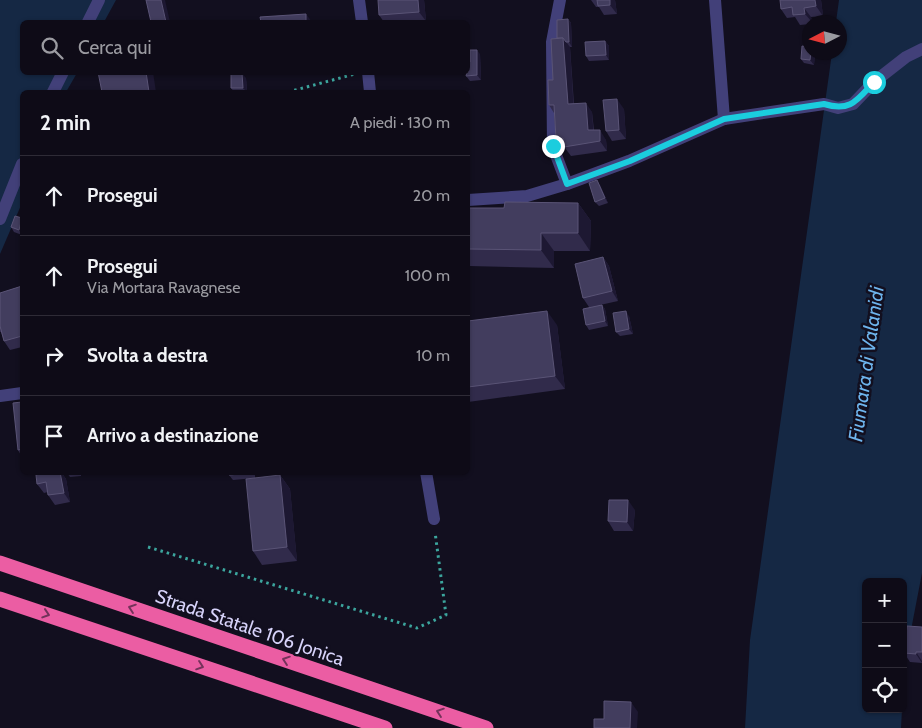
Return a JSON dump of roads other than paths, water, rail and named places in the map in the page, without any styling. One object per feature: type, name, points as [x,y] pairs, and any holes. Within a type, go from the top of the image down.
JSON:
[{"type":"highway","name":"Strada Statale 106 Jonica","points":[[0,563],[486,728]]},
{"type":"highway","points":[[0,599],[385,728]]},
{"type":"street","points":[[89,20],[99,0]]},
{"type":"street","points":[[359,0],[362,20]]},
{"type":"street","points":[[560,0],[552,42],[553,146],[567,184]]},
{"type":"street","points":[[714,0],[724,119]]},
{"type":"street","points":[[470,200],[527,196],[567,184],[630,161],[724,119],[824,104],[838,108],[854,104],[874,82],[906,57],[922,49]]},
{"type":"street","points":[[54,90],[62,75]]},
{"type":"street","points":[[368,75],[370,90]]},
{"type":"street","points":[[0,219],[20,169]]},
{"type":"street","points":[[0,396],[20,393]]},
{"type":"street","points":[[427,475],[434,519]]},
{"type":"water","points":[[0,0],[116,0],[105,20],[20,20],[20,75],[76,75],[67,90],[20,90],[20,208],[0,254]]},
{"type":"water","name":"Fiumara di Valanidi","points":[[839,0],[922,0],[922,573],[907,651],[907,578],[862,578],[862,713],[902,713],[901,728],[745,728],[750,640],[831,60],[847,60],[847,15],[837,15]]}]
